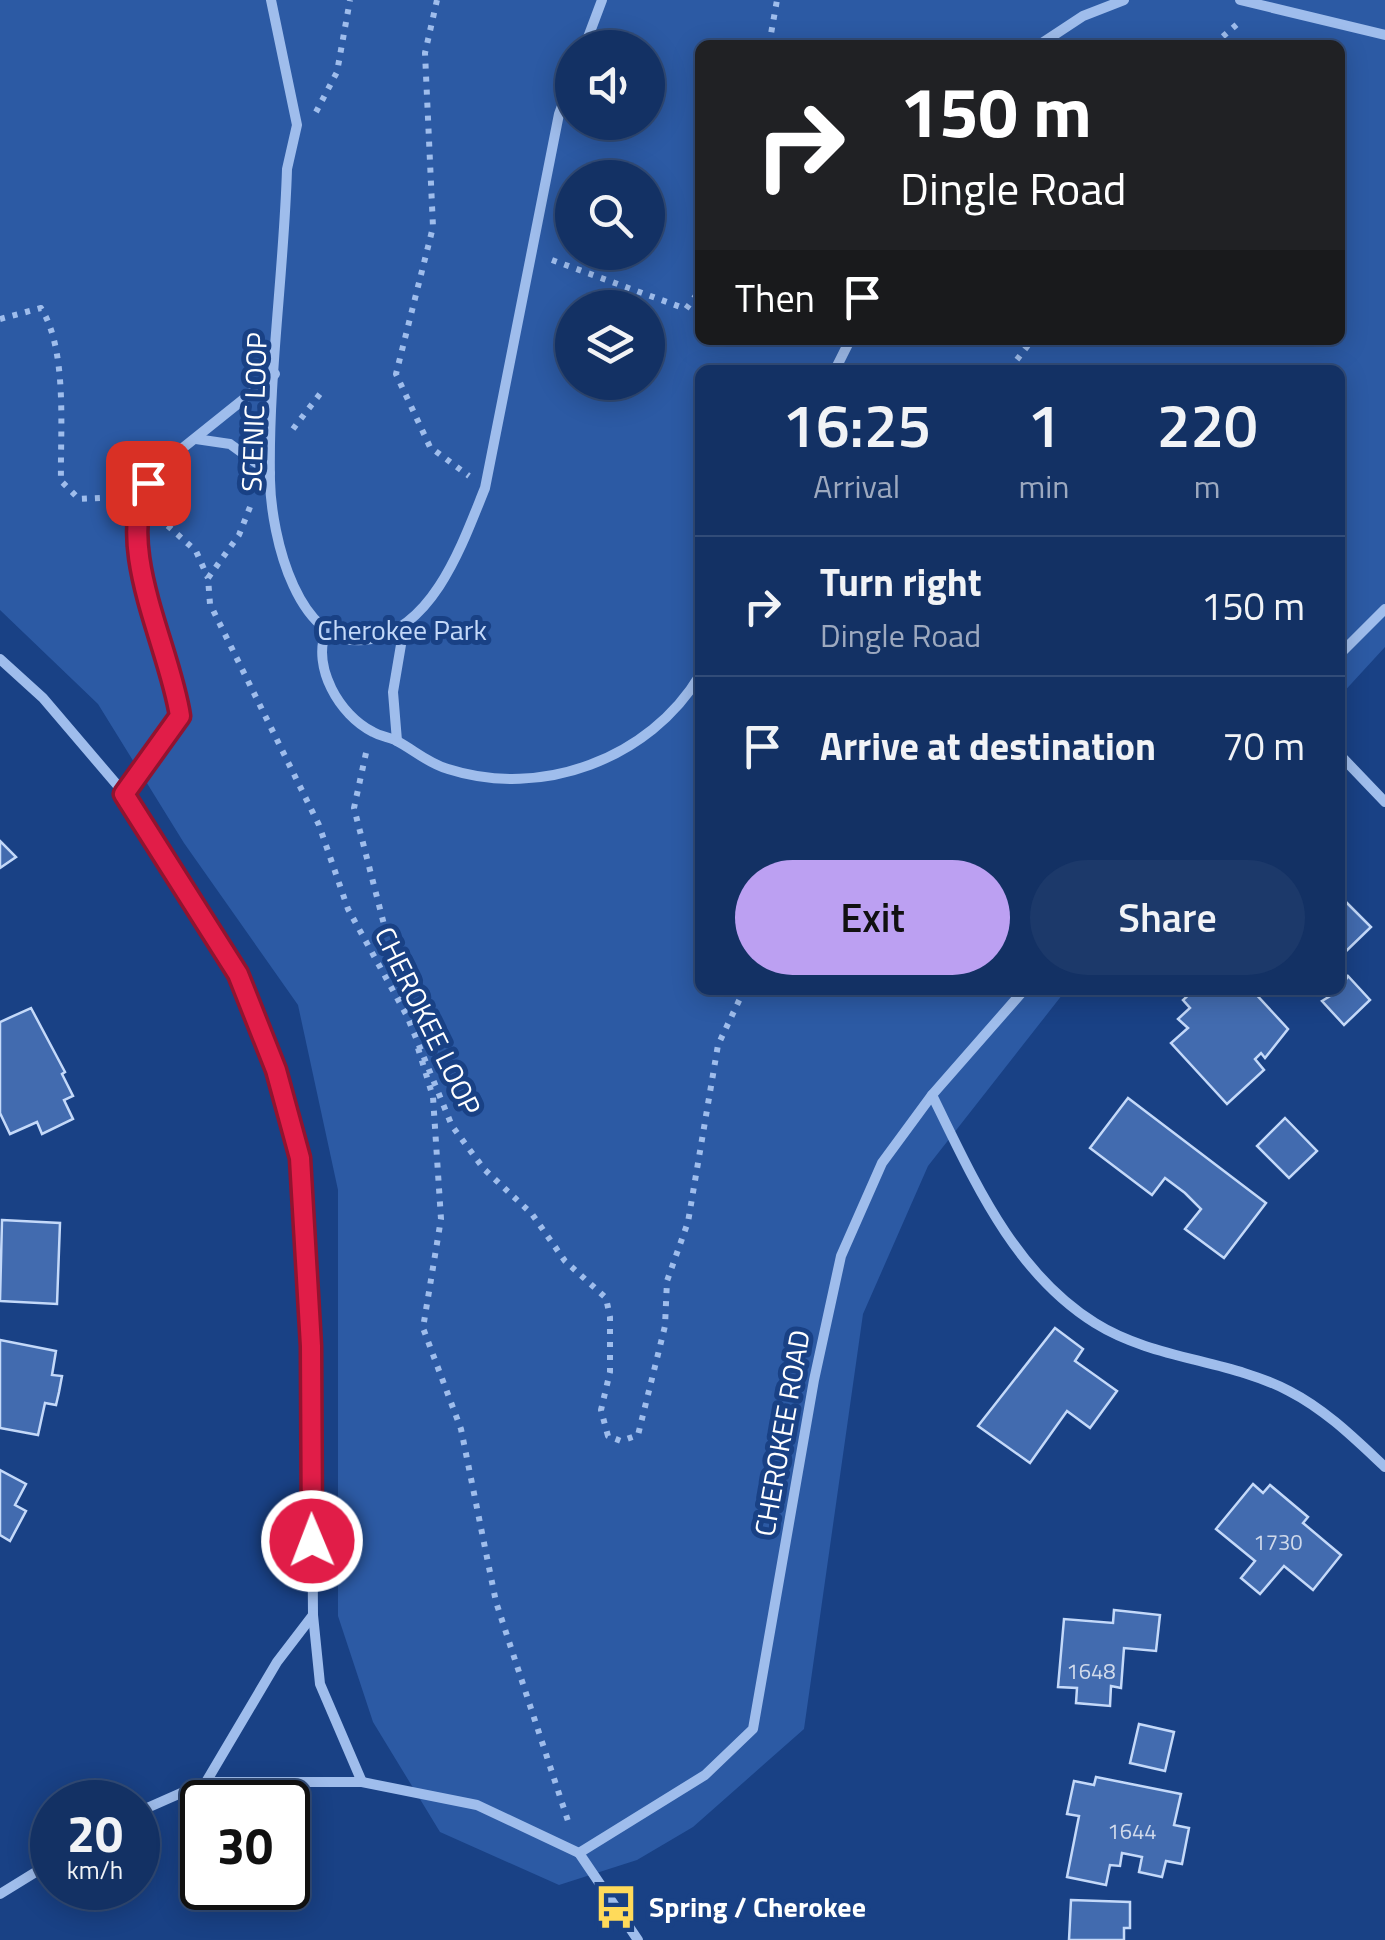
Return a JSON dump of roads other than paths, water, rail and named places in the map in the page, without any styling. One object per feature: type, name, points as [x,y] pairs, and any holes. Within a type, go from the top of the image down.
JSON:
[{"type":"street","name":"SCENIC LOOP","points":[[271,0],[297,125],[287,169],[270,478],[283,562],[300,601],[326,631]]},
{"type":"street","points":[[591,30],[602,0]]},
{"type":"street","points":[[1047,40],[1083,16],[1124,0]]},
{"type":"street","points":[[1240,0],[1385,36]]},
{"type":"street","points":[[555,135],[485,488],[463,544],[415,618],[404,626],[384,637],[349,644],[326,631],[319,648],[321,669],[348,712],[371,732],[447,769],[482,777],[556,776],[629,746],[668,714],[695,681]]},
{"type":"street","points":[[124,794],[180,716],[174,678],[140,558],[138,500],[164,463],[196,440],[209,422],[275,374]]},
{"type":"street","points":[[196,440],[230,444],[270,478]]},
{"type":"street","points":[[1345,649],[1385,608]]},
{"type":"street","points":[[396,741],[393,692],[404,626]]},
{"type":"street","points":[[0,659],[42,698],[124,794],[238,974],[276,1070],[300,1158],[311,1346],[313,1615],[320,1684],[362,1782]]},
{"type":"street","points":[[1345,761],[1385,802]]},
{"type":"street","name":"CHEROKEE ROAD","points":[[579,1853],[705,1775],[753,1729],[814,1380],[842,1256],[882,1163],[932,1095],[1020,995]]},
{"type":"street","points":[[932,1095],[982,1196],[1027,1263],[1059,1295],[1094,1323],[1139,1344],[1288,1390],[1335,1421],[1385,1467]]},
{"type":"street","points":[[207,1780],[277,1662],[313,1615]]},
{"type":"street","points":[[310,1782],[362,1782],[477,1805],[579,1853],[638,1940]]},
{"type":"street","points":[[0,1894],[30,1876]]},
{"type":"place","name":"Spring / Cherokee","points":[[616,1907]]},
{"type":"park label","name":"Cherokee Park","points":[[402,630]]}]
